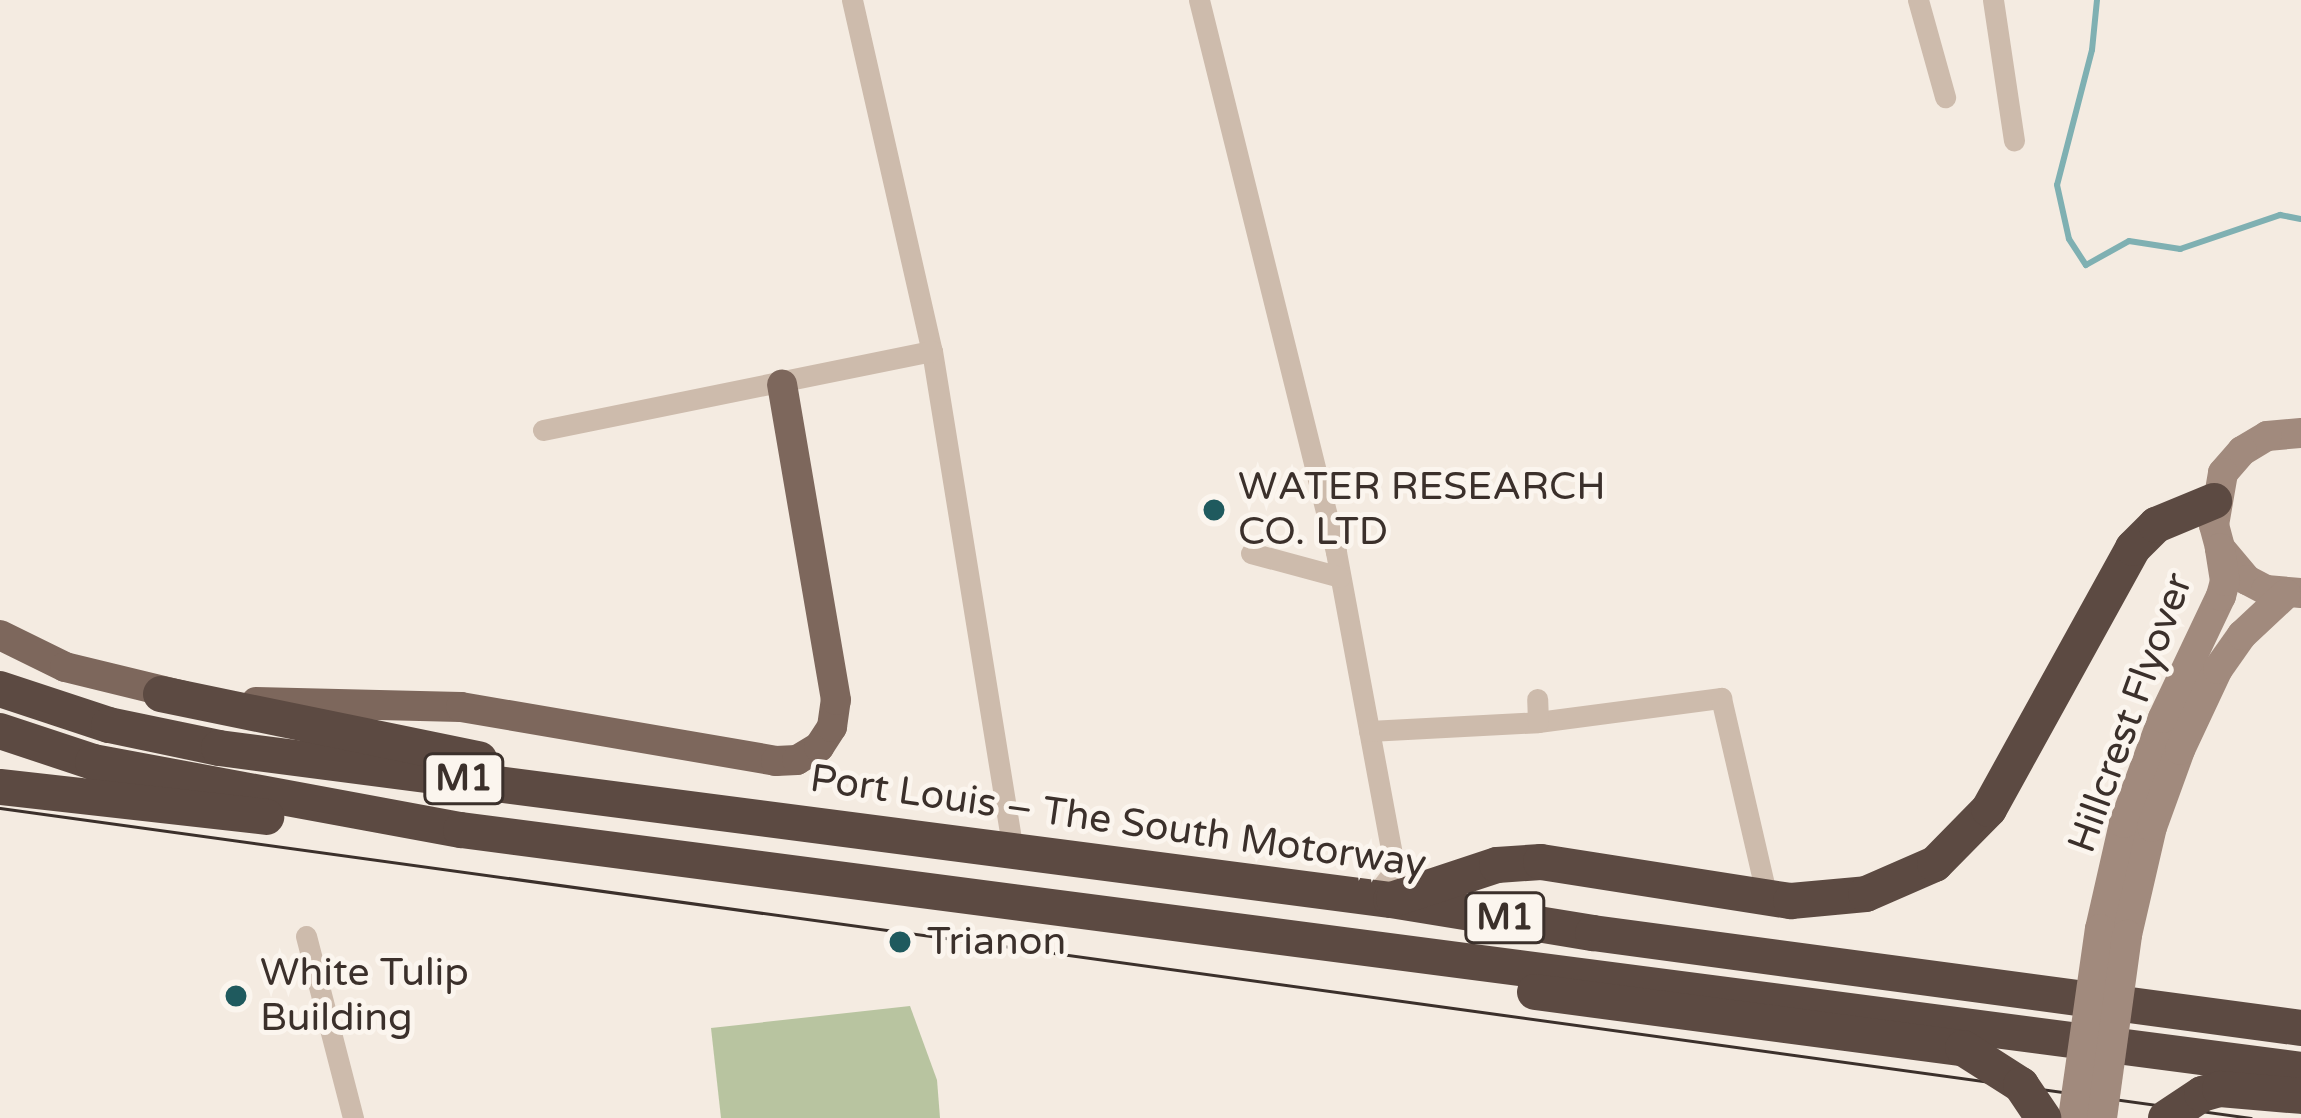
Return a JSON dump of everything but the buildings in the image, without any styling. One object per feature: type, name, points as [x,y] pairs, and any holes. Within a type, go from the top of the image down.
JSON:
[{"type":"highway","points":[[1382,899],[1497,865],[1541,862],[1791,901],[1866,895],[1935,864],[1989,809],[2133,548],[2156,524],[2214,501]]},
{"type":"highway","name":"Port Louis – The South Motorway","points":[[0,689],[109,725],[219,748],[1382,899],[1593,933],[2301,1028]]},
{"type":"highway","points":[[161,694],[685,794],[710,810]]},
{"type":"highway","name":"M1","points":[[0,731],[93,762],[461,830],[2301,1070]]},
{"type":"highway","points":[[0,787],[359,829],[461,830]]},
{"type":"highway","points":[[1388,950],[1534,992],[1963,1048],[2011,1076],[2043,1118]]},
{"type":"highway","points":[[2167,1118],[2202,1094],[2220,1089],[2301,1096]]},
{"type":"main road","points":[[0,635],[65,667],[161,694],[242,702],[461,707],[776,761],[796,760],[819,747],[832,728],[836,700],[782,385]]},
{"type":"main road","points":[[2214,501],[2223,473],[2242,451],[2267,436],[2301,433]]},
{"type":"main road","name":"Hillcrest Flyover","points":[[2102,1118],[2124,823],[2163,718],[2221,596],[2225,581],[2214,501]]},
{"type":"main road","points":[[2220,548],[2247,580],[2294,593]]},
{"type":"main road","name":"Hillcrest Flyover","points":[[2073,1118],[2114,932],[2180,750],[2230,652],[2294,593]]},
{"type":"street","points":[[852,0],[932,351],[1012,844]]},
{"type":"street","points":[[1199,0],[1340,577],[1395,870],[1382,899]]},
{"type":"street","points":[[1918,0],[1945,97]]},
{"type":"street","points":[[1993,0],[2014,140]]},
{"type":"street","points":[[543,430],[932,351]]},
{"type":"street","points":[[1251,553],[1340,577]]},
{"type":"street","points":[[1370,731],[1537,711],[1721,698],[1768,897]]},
{"type":"street","points":[[306,937],[353,1118]]},
{"type":"green space","points":[[910,1006],[937,1080],[940,1118],[721,1118],[711,1028]]},
{"type":"waterway","points":[[2097,0],[2092,50],[2057,185],[2069,239],[2086,265],[2129,241],[2180,249],[2280,215],[2301,219]]},
{"type":"tram line","points":[[0,808],[2251,1118]]},
{"type":"place","name":"WATER RESEARCH CO. LTD","points":[[1214,510]]},
{"type":"place","name":"Trianon","points":[[900,942]]},
{"type":"place","name":"White Tulip Building","points":[[236,996]]}]
